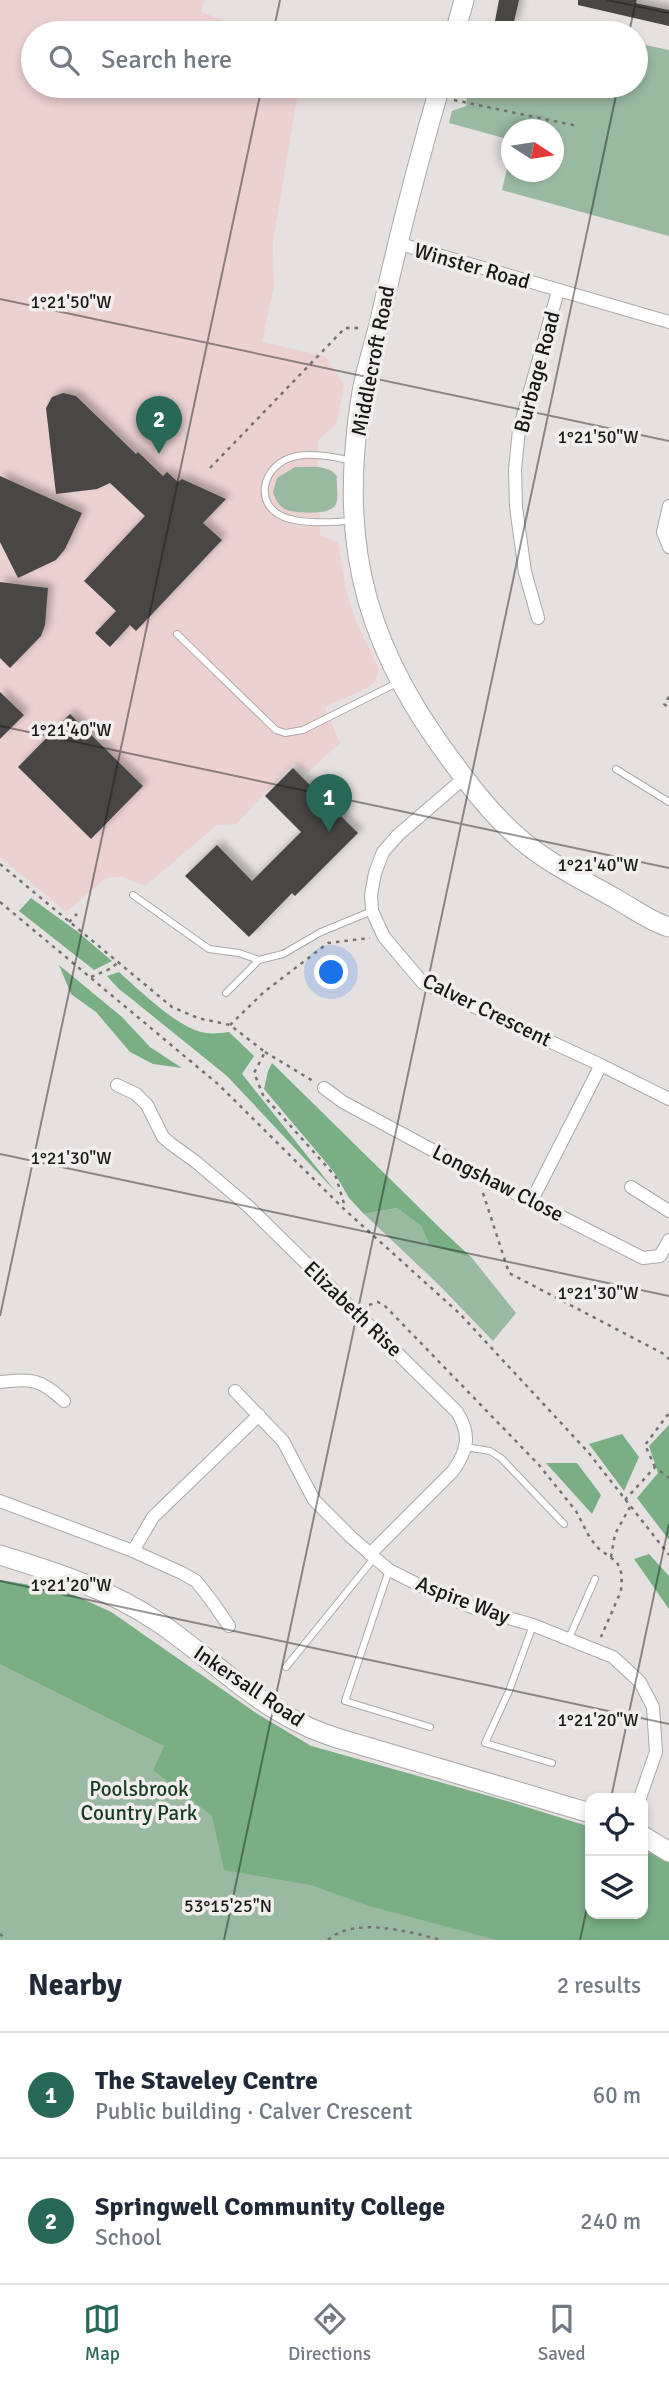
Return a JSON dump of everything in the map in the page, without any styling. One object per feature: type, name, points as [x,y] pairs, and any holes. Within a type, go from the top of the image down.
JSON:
[{"type":"street","points":[[458,21],[464,0]]},
{"type":"street","name":"Middlecroft Road","points":[[436,98],[397,243],[361,397],[354,461],[353,521],[361,581],[377,634],[399,682],[429,733],[485,804],[520,839],[556,865],[669,928]]},
{"type":"street","name":"Winster Road","points":[[397,243],[669,322]]},
{"type":"street","name":"Burbage Road","points":[[538,618],[525,572],[516,507],[516,469],[519,430],[558,291]]},
{"type":"street","points":[[669,506],[663,532],[669,547]]},
{"type":"street","name":"Calver Crescent","points":[[464,778],[398,835],[383,852],[371,895],[372,911],[384,937],[423,983],[669,1099]]},
{"type":"street","points":[[532,1200],[601,1065]]},
{"type":"street","name":"Elizabeth Rise","points":[[117,1085],[136,1094],[147,1105],[163,1137],[248,1206],[457,1412],[465,1424],[465,1447]]},
{"type":"street","name":"Longshaw Close","points":[[324,1088],[343,1102],[477,1174],[643,1258],[660,1256],[669,1240]]},
{"type":"street","points":[[631,1187],[669,1211]]},
{"type":"street","points":[[0,1382],[37,1380],[51,1388],[64,1401]]},
{"type":"street","name":"Aspire Way","points":[[235,1391],[283,1441],[314,1500],[389,1570],[474,1608],[533,1625],[613,1657],[640,1682],[653,1707],[656,1752],[642,1793]]},
{"type":"street","points":[[133,1551],[153,1517],[259,1415]]},
{"type":"street","points":[[372,1555],[453,1471],[463,1457],[465,1447]]},
{"type":"street","points":[[0,1501],[133,1551],[196,1581],[229,1626]]},
{"type":"street","name":"Inkersall Road","points":[[0,1555],[73,1579],[128,1603],[158,1622],[257,1696],[301,1724],[337,1738],[585,1812]]},
{"type":"street","points":[[648,1839],[669,1852]]},
{"type":"lane","points":[[353,521],[314,522],[289,519],[275,511],[266,499],[264,486],[269,473],[280,462],[298,456],[354,461]]},
{"type":"lane","points":[[177,634],[276,730],[285,733],[303,730],[399,682]]},
{"type":"lane","points":[[616,769],[669,802]]},
{"type":"lane","points":[[133,895],[209,948],[239,953],[259,960]]},
{"type":"lane","points":[[226,993],[259,960],[283,954],[321,932],[372,911]]},
{"type":"lane","points":[[465,1447],[490,1451],[501,1458],[564,1524]]},
{"type":"lane","points":[[286,1667],[372,1555]]},
{"type":"lane","points":[[389,1570],[345,1701],[430,1727]]},
{"type":"lane","points":[[569,1638],[595,1579]]},
{"type":"lane","points":[[533,1625],[509,1691],[485,1743],[552,1763]]},
{"type":"path","points":[[466,98],[578,126]]},
{"type":"path","points":[[210,468],[345,328],[377,329]]},
{"type":"path","points":[[669,697],[664,704],[669,708]]},
{"type":"path","points":[[0,864],[172,1007],[198,1018],[230,1025],[265,1052],[324,1088]]},
{"type":"path","points":[[0,902],[219,1084],[345,1210],[459,1313],[588,1452],[669,1555]]},
{"type":"path","points":[[69,922],[77,914]]},
{"type":"path","points":[[230,1025],[264,992],[328,943],[384,937]]},
{"type":"path","points":[[91,976],[112,968],[117,963]]},
{"type":"path","points":[[265,1052],[254,1073],[263,1095],[336,1177],[345,1210]]},
{"type":"path","points":[[477,1174],[509,1273],[669,1359]]},
{"type":"path","points":[[669,1413],[645,1445],[654,1467],[669,1478]]},
{"type":"path","points":[[625,1500],[654,1467]]},
{"type":"path","points":[[611,1557],[614,1534],[630,1507]]},
{"type":"path","points":[[328,1940],[334,1935],[362,1928],[397,1928],[441,1940]]},
{"type":"path","points":[[0,1934],[6,1940]]},
{"type":"shaded area","points":[[0,0],[204,0],[201,12],[225,21],[21,21],[21,98],[297,98],[273,243],[274,286],[262,342],[325,356],[344,385],[337,423],[318,441],[317,467],[332,470],[337,476],[336,504],[332,509],[320,513],[320,535],[338,543],[346,590],[356,622],[379,669],[376,680],[369,687],[325,707],[340,743],[308,772],[294,763],[236,824],[217,825],[145,886],[123,877],[106,878],[66,912],[0,857]]},
{"type":"green space","points":[[648,46],[669,50],[669,236],[502,190],[504,182],[564,182],[564,119],[501,119],[501,137],[449,123],[452,111],[466,106],[467,98],[648,98]]},
{"type":"green space","points":[[295,467],[323,468],[337,476],[337,501],[333,508],[305,513],[287,510],[280,505],[273,492],[277,478]]},
{"type":"green space","points":[[31,898],[112,961],[94,970],[19,911]]},
{"type":"green space","points":[[59,965],[122,1017],[150,1047],[182,1068],[153,1064],[130,1052],[96,1012],[71,994]]},
{"type":"green space","points":[[119,972],[184,1025],[206,1033],[229,1032],[254,1056],[242,1074],[336,1192],[227,1076],[118,988],[107,976]]},
{"type":"green space","points":[[272,1063],[472,1258],[430,1246],[421,1226],[397,1208],[364,1214],[349,1198],[334,1172],[264,1089]]},
{"type":"green space","points":[[397,1208],[421,1226],[430,1246],[472,1258],[516,1313],[493,1341],[364,1214]]},
{"type":"green space","points":[[669,1425],[669,1540],[637,1498],[658,1473],[649,1446]]},
{"type":"green space","points":[[622,1434],[639,1457],[624,1491],[589,1444]]},
{"type":"green space","points":[[546,1463],[577,1463],[601,1495],[592,1514]]},
{"type":"green space","points":[[649,1554],[669,1576],[669,1609],[634,1559]]},
{"type":"green space","name":"Poolsbrook Country Park","points":[[0,1580],[65,1591],[111,1612],[259,1715],[311,1746],[585,1825],[585,1919],[648,1919],[648,1852],[669,1862],[669,1940],[0,1940]]},
{"type":"green space","points":[[0,1580],[65,1591],[111,1612],[259,1715],[311,1746],[585,1825],[585,1919],[648,1919],[648,1852],[669,1862],[669,1940],[497,1940],[369,1906],[311,1885],[224,1870],[212,1816],[153,1770],[164,1746],[0,1664]]},
{"type":"building","points":[[499,0],[519,0],[514,21],[495,21]]},
{"type":"building","points":[[578,0],[636,0],[635,3],[669,10],[669,26],[648,21],[578,5]]},
{"type":"building","points":[[63,393],[76,396],[163,476],[167,472],[178,482],[182,479],[226,499],[203,523],[222,540],[136,631],[130,625],[110,647],[95,633],[116,611],[84,581],[145,516],[110,483],[97,489],[56,494],[46,408],[52,397]]},
{"type":"building","points":[[0,476],[82,513],[65,549],[56,560],[18,578],[0,542]]},
{"type":"building","points":[[0,582],[48,588],[45,625],[41,636],[10,668],[0,658]]},
{"type":"building","points":[[0,692],[24,715],[0,739]]},
{"type":"building","points":[[70,714],[143,786],[91,839],[18,767]]},
{"type":"building","points":[[293,768],[358,833],[295,896],[292,893],[249,937],[185,876],[217,845],[252,881],[301,832],[265,796]]},
{"type":"place","name":"Springwell Community College","points":[[159,454]]},
{"type":"place","name":"The Staveley Centre","points":[[329,832]]}]
